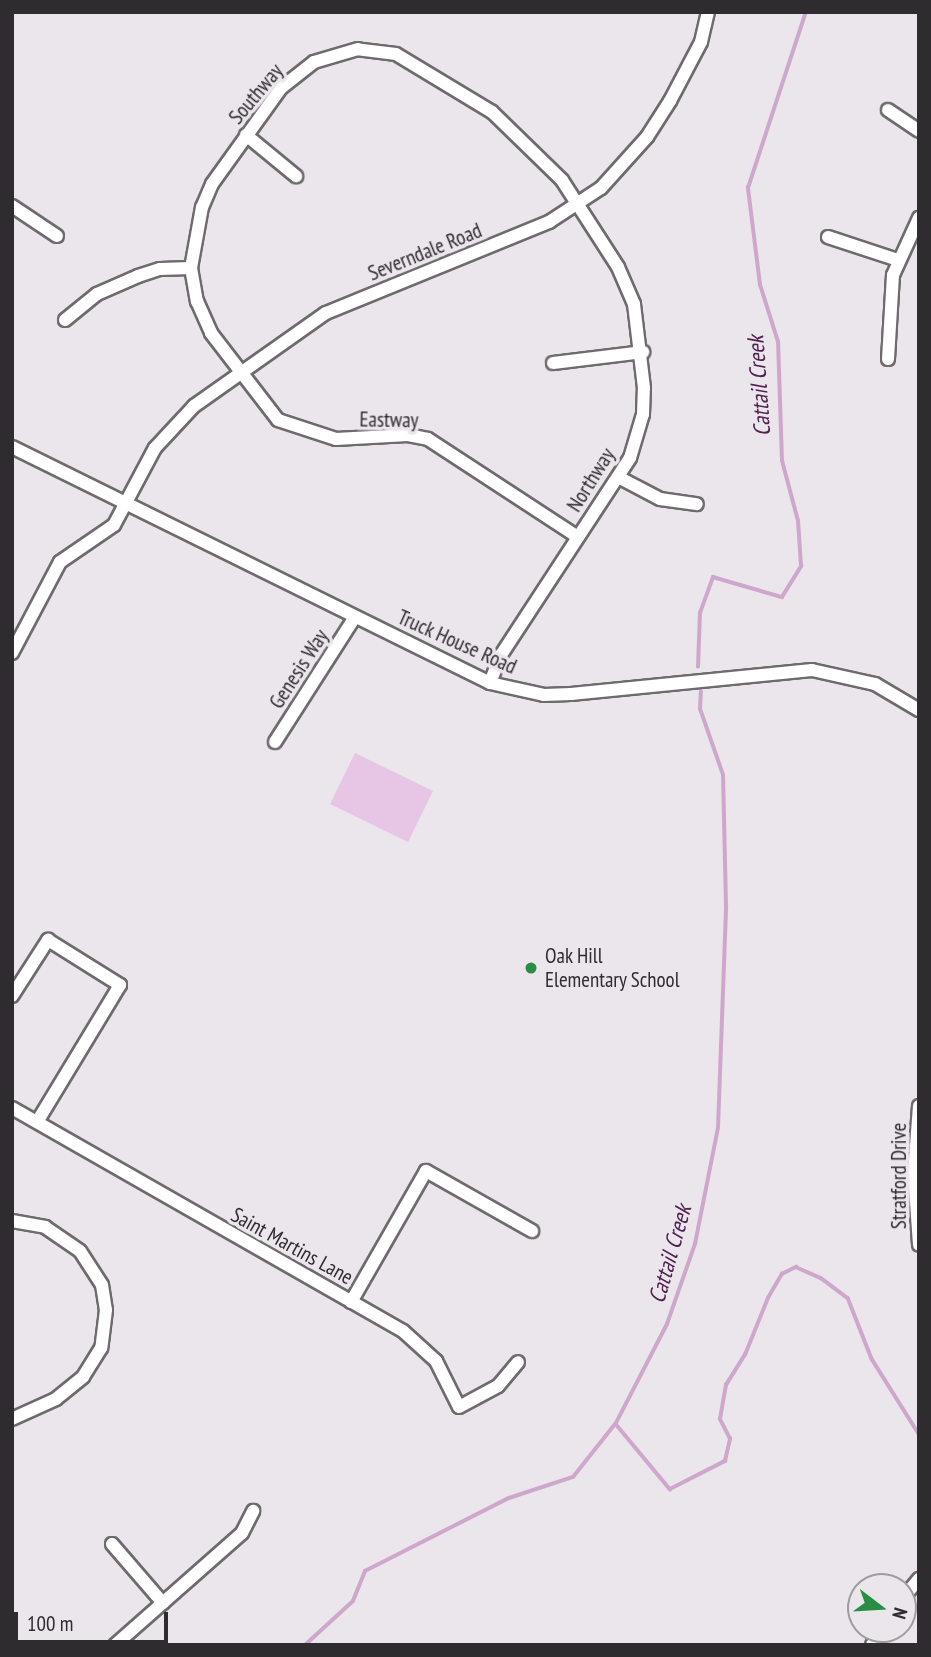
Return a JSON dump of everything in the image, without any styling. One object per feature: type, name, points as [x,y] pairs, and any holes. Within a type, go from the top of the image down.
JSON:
[{"type":"street","name":"Severndale Road","points":[[12,653],[60,562],[108,531],[127,504],[150,456],[169,430],[240,373],[326,313],[550,222],[578,205],[622,168],[647,137],[701,42],[708,12]]},
{"type":"street","name":"Southway","points":[[240,373],[204,318],[191,268],[202,207],[246,135],[281,88],[314,62],[345,51],[386,51],[419,64],[492,113],[552,166],[578,205]]},
{"type":"street","points":[[888,110],[919,131]]},
{"type":"street","points":[[246,135],[296,176]]},
{"type":"street","name":"Northway","points":[[490,683],[501,655],[620,478],[643,414],[642,352],[627,286],[578,205]]},
{"type":"street","points":[[12,206],[57,236]]},
{"type":"street","points":[[888,359],[898,260],[919,218]]},
{"type":"street","points":[[828,237],[898,260]]},
{"type":"street","points":[[65,320],[97,293],[138,276],[160,269],[191,268]]},
{"type":"street","points":[[553,363],[642,352]]},
{"type":"street","name":"Eastway","points":[[240,373],[263,405],[284,424],[336,439],[408,435],[428,439],[578,537]]},
{"type":"street","name":"Truck House Road","points":[[12,447],[490,683],[544,695],[571,694],[812,670],[875,684],[919,709]]},
{"type":"street","points":[[620,478],[660,499],[697,504]]},
{"type":"street","name":"Genesis Way","points":[[275,742],[355,617]]},
{"type":"street","points":[[12,996],[48,940],[120,985],[37,1122]]},
{"type":"street","name":"Stratford Drive","points":[[919,1106],[914,1146],[919,1245]]},
{"type":"street","name":"Saint Martins Lane","points":[[12,1108],[351,1302],[428,1352],[459,1407],[498,1386],[518,1362]]},
{"type":"street","points":[[351,1302],[426,1171],[532,1231]]},
{"type":"street","points":[[12,1221],[45,1227],[80,1251],[102,1285],[106,1310],[102,1348],[83,1377],[56,1399],[12,1419]]},
{"type":"street","points":[[115,1645],[243,1533],[253,1511]]},
{"type":"street","points":[[111,1544],[163,1603]]},
{"type":"shaded area","points":[[355,753],[433,791],[408,842],[330,804]]},
{"type":"waterway","name":"Cattail Creek","points":[[698,667],[700,613],[713,577],[782,597],[801,566],[798,521],[782,461],[778,342],[760,285],[748,188],[806,12]]},
{"type":"waterway","name":"Cattail Creek","points":[[305,1645],[353,1601],[365,1571],[509,1498],[573,1477],[616,1423],[667,1324],[695,1244],[718,1128],[726,906],[723,775],[700,709],[701,692]]},
{"type":"waterway","points":[[616,1424],[670,1489],[725,1461],[730,1439],[720,1419],[726,1385],[745,1355],[768,1298],[782,1274],[796,1267],[821,1278],[848,1298],[872,1359],[919,1434]]},
{"type":"place","name":"Oak Hill Elementary School","points":[[531,968]]}]
